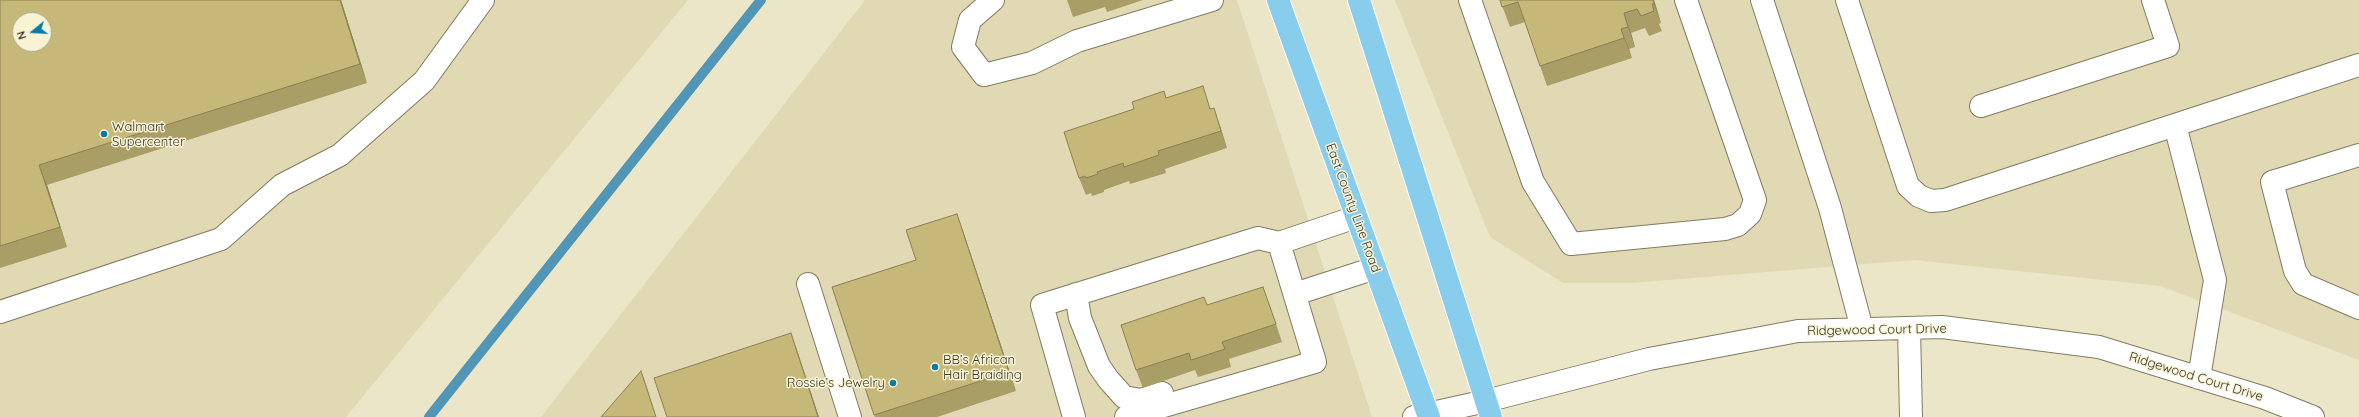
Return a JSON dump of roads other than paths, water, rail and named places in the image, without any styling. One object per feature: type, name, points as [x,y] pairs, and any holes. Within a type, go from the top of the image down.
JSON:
[{"type":"main road","name":"East County Line Road","points":[[1278,0],[1375,268],[1423,416]]},
{"type":"main road","points":[[1359,0],[1488,409]]},
{"type":"street","points":[[0,312],[221,239],[282,185],[340,155],[424,81],[483,0]]},
{"type":"street","points":[[993,0],[970,20],[963,47],[984,75],[1032,63],[1077,41],[1212,0]]},
{"type":"street","points":[[1470,0],[1533,182],[1571,244],[1725,229],[1738,225],[1750,214],[1755,200],[1686,0]]},
{"type":"street","points":[[1762,0],[1830,208],[1862,329]]},
{"type":"street","points":[[1847,0],[1908,186],[1931,201],[1945,200],[2359,65]]},
{"type":"street","points":[[1981,106],[2168,46],[2153,0]]},
{"type":"street","points":[[2175,125],[2215,280],[2199,378]]},
{"type":"street","points":[[2359,155],[2272,182],[2295,271],[2303,284],[2359,308]]},
{"type":"street","points":[[1074,417],[1042,305],[1258,238],[1279,244],[1356,217]]},
{"type":"street","points":[[1134,416],[1315,362],[1279,244]]},
{"type":"street","points":[[1295,294],[1375,268]]},
{"type":"street","points":[[808,284],[850,417]]},
{"type":"street","points":[[1076,294],[1080,318],[1099,366],[1124,397],[1141,400],[1261,363],[1286,371]]},
{"type":"street","name":"Ridgewood Court Drive","points":[[1423,416],[1488,409],[1649,359],[1798,331],[1942,327],[2100,347],[2265,398],[2313,417]]},
{"type":"street","points":[[1909,328],[1911,417]]},
{"type":"waterway","points":[[429,417],[761,0]]},
{"type":"place","name":"Walmart Supercenter","points":[[104,134]]},
{"type":"place","name":"BB’s African Hair Braiding","points":[[935,367]]},
{"type":"place","name":"Rossie’s Jewelry","points":[[893,383]]}]
